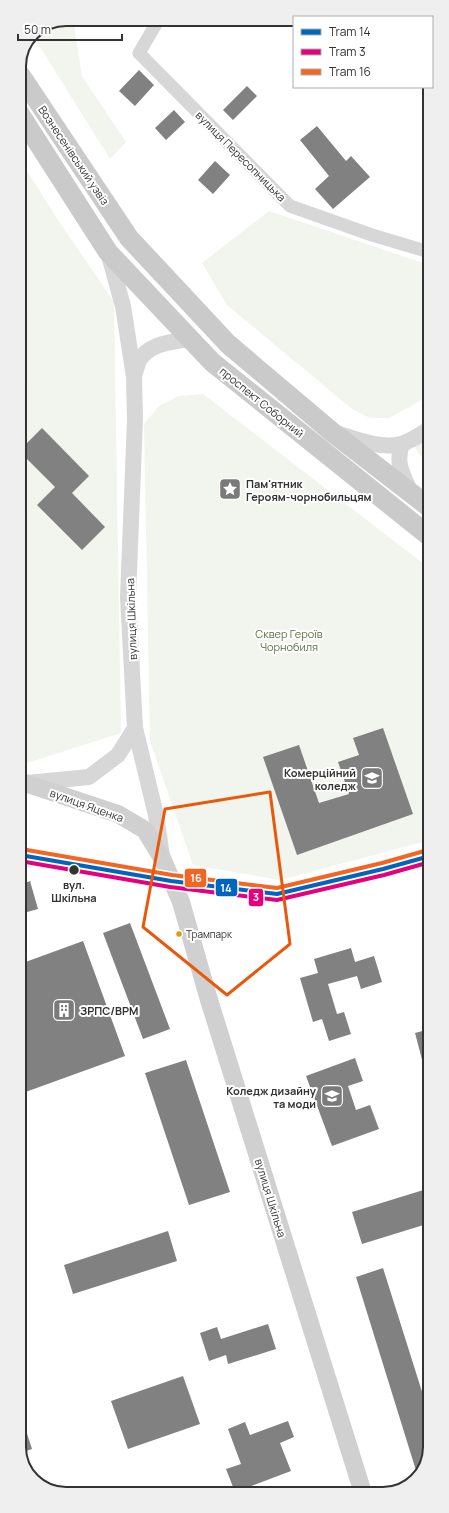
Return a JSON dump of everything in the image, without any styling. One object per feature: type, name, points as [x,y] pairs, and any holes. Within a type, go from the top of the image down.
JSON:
[{"type":"main road","name":"Вознесенівський узвіз","points":[[26,84],[129,238]]},
{"type":"main road","name":"Вознесенівський узвіз","points":[[26,124],[108,252]]},
{"type":"main road","name":"проспект Соборний","points":[[129,238],[228,344],[332,432],[423,502]]},
{"type":"main road","name":"проспект Соборний","points":[[108,252],[212,362],[423,531]]},
{"type":"main road","name":"вулиця Яценка","points":[[26,783],[118,814],[145,830],[162,858],[180,902]]},
{"type":"main road","name":"вулиця Шкільна","points":[[180,902],[361,1487]]},
{"type":"street","name":"вулиця Пересопницька","points":[[155,26],[139,53],[290,206],[372,235],[423,250]]},
{"type":"street","name":"вулиця Шкільна","points":[[108,252],[123,306],[134,377],[135,419],[128,597],[135,728],[156,815],[162,858]]},
{"type":"street","name":"вулиця Шкільна","points":[[134,377],[139,359],[150,349],[166,343],[190,339]]},
{"type":"street","points":[[332,432],[374,444],[392,445],[402,444],[423,432]]},
{"type":"street","points":[[402,444],[398,458],[401,470],[411,493]]},
{"type":"street","points":[[26,782],[90,777],[118,755],[135,728]]},
{"type":"highlighted area","points":[[270,792],[290,944],[227,995],[143,927],[165,809]]},
{"type":"green space","points":[[74,26],[82,76],[126,142],[110,159],[36,40],[51,29]]},
{"type":"green space","points":[[26,169],[56,217],[114,302],[121,733],[26,763]]},
{"type":"green space","points":[[269,211],[423,263],[423,399],[389,418],[370,418],[352,409],[227,305],[202,263]]},
{"type":"green space","name":"Сквер Героїв Чорнобиля","points":[[203,394],[423,563],[423,842],[280,880],[193,865],[150,741],[144,424],[159,406],[179,396]]},
{"type":"green space","points":[[423,437],[423,457],[419,454],[414,445]]},
{"type":"building","points":[[139,70],[154,85],[135,106],[119,91]]},
{"type":"building","points":[[247,86],[257,96],[233,120],[223,110]]},
{"type":"building","points":[[174,110],[185,122],[166,140],[155,128]]},
{"type":"building","points":[[317,126],[346,161],[351,156],[370,177],[333,209],[315,189],[329,176],[300,140]]},
{"type":"building","points":[[215,161],[230,175],[213,194],[198,180]]},
{"type":"building","points":[[42,428],[89,476],[72,493],[105,527],[82,550],[37,505],[55,487],[26,458],[26,444]]},
{"type":"building","name":"Комерційний коледж","points":[[383,728],[413,814],[297,855],[263,757],[299,745],[319,803],[349,794],[338,762],[359,755],[353,738]]},
{"type":"building","points":[[30,881],[38,909],[26,912],[26,883]]},
{"type":"building","points":[[130,923],[170,1029],[143,1039],[103,933]]},
{"type":"building","name":"ЗРПС/ВРМ","points":[[83,941],[125,1056],[26,1092],[26,962]]},
{"type":"building","points":[[351,948],[355,962],[374,956],[382,982],[361,989],[357,976],[328,984],[337,1014],[344,1012],[351,1034],[329,1041],[322,1019],[313,1022],[300,978],[318,973],[314,959]]},
{"type":"building","points":[[423,1031],[423,1064],[415,1033]]},
{"type":"building","name":"Коледж дизайну та моди","points":[[355,1058],[363,1081],[348,1086],[356,1110],[370,1105],[379,1129],[332,1146],[306,1076]]},
{"type":"building","points":[[186,1060],[230,1192],[189,1205],[145,1073]]},
{"type":"building","points":[[423,1190],[423,1225],[362,1244],[352,1212]]},
{"type":"building","points":[[168,1231],[177,1261],[73,1294],[64,1265]]},
{"type":"building","points":[[383,1268],[423,1395],[423,1452],[416,1470],[356,1277]]},
{"type":"building","points":[[268,1324],[276,1349],[228,1364],[226,1355],[209,1361],[200,1333],[217,1327],[221,1339]]},
{"type":"building","points":[[183,1376],[200,1424],[128,1449],[111,1401]]},
{"type":"building","points":[[288,1421],[294,1437],[280,1443],[291,1471],[248,1487],[233,1487],[226,1469],[241,1464],[228,1429],[245,1422],[250,1435]]},
{"type":"building","points":[[26,1430],[32,1449],[26,1451]]},
{"type":"tram line","name":"16","points":[[26,850],[172,875],[277,888],[382,863],[423,851]]},
{"type":"tram line","name":"14","points":[[26,856],[171,881],[277,894],[423,858]]},
{"type":"tram line","points":[[26,860],[48,860]]},
{"type":"tram line","name":"3","points":[[26,862],[170,887],[277,900],[384,875],[423,864]]},
{"type":"tram line","points":[[26,866],[36,866]]},
{"type":"place","name":"Пам'ятник Героям-чорнобильцям","points":[[230,489]]},
{"type":"place","name":"Комерційний коледж","points":[[372,778]]},
{"type":"place","name":"вул. Шкільна","points":[[74,870]]},
{"type":"place","name":"Трампарк","points":[[179,934]]},
{"type":"place","name":"ЗРПС/ВРМ","points":[[64,1010]]},
{"type":"place","name":"Коледж дизайну та моди","points":[[332,1096]]}]
